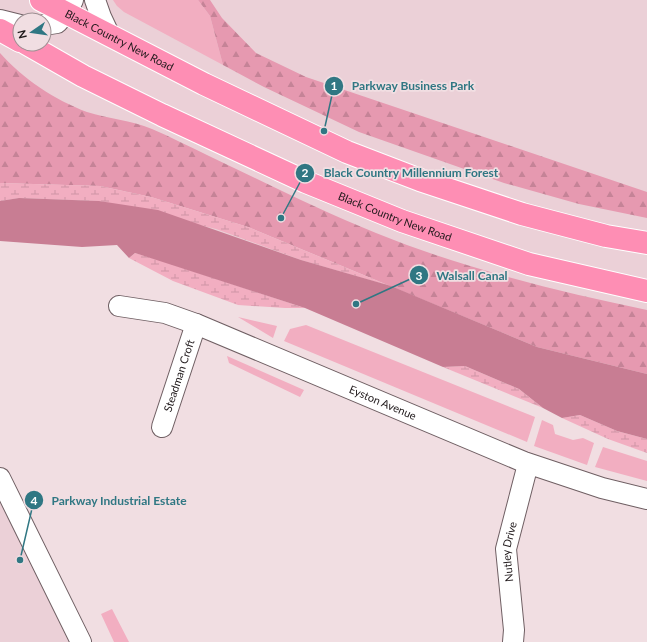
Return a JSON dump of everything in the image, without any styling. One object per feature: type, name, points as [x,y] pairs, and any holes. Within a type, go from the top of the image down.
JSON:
[{"type":"highway","name":"Black Country New Road","points":[[41,0],[70,6],[109,34],[204,84],[361,158],[420,180],[522,214],[606,236],[647,243]]},
{"type":"highway","points":[[0,30],[12,37]]},
{"type":"highway","name":"Black Country New Road","points":[[40,52],[83,76],[162,115],[306,182],[402,221],[528,264],[647,291]]},
{"type":"street","points":[[95,0],[109,34]]},
{"type":"street","points":[[52,24],[57,23],[70,6]]},
{"type":"street","points":[[0,20],[12,23]]},
{"type":"street","name":"Eyston Avenue","points":[[119,306],[165,313],[196,324],[528,464],[602,488],[647,498]]},
{"type":"street","name":"Steadman Croft","points":[[162,427],[196,324]]},
{"type":"street","name":"Nutley Drive","points":[[513,642],[514,630],[506,549],[528,464]]},
{"type":"street","points":[[0,478],[81,642]]},
{"type":"shaded area","points":[[0,0],[647,0],[647,418],[186,247],[0,219]]},
{"type":"shaded area","points":[[19,198],[99,201],[158,210],[301,260],[391,286],[537,347],[647,374],[647,439],[617,431],[580,415],[562,418],[543,408],[519,389],[465,366],[443,367],[305,308],[135,253],[129,258],[117,245],[82,247],[0,241],[0,201]]},
{"type":"shaded area","points":[[0,478],[81,642],[0,642]]},
{"type":"green space","points":[[113,0],[198,0],[210,16],[223,65],[124,12]]},
{"type":"green space","points":[[198,0],[210,0],[222,18],[256,53],[306,77],[647,192],[647,218],[579,204],[504,183],[359,132],[264,87],[223,65],[210,16]]},
{"type":"green space","points":[[0,53],[19,72],[40,88],[75,107],[87,112],[152,129],[376,233],[409,246],[510,278],[647,310],[647,374],[537,347],[248,227],[151,197],[100,186],[0,183]]},
{"type":"green space","points":[[0,183],[100,186],[151,197],[248,227],[390,286],[301,260],[216,229],[99,201],[19,198],[0,201]]},
{"type":"green space","points":[[135,253],[305,308],[238,305],[173,281],[129,258]]},
{"type":"green space","points":[[238,317],[277,326],[273,338]]},
{"type":"green space","points":[[306,325],[535,417],[527,442],[284,341],[290,329]]},
{"type":"green space","points":[[227,356],[304,390],[300,397],[229,363]]},
{"type":"green space","points":[[465,366],[519,389],[543,408],[443,367]]},
{"type":"green space","points":[[580,415],[617,431],[647,439],[647,453],[608,439],[562,418]]},
{"type":"green space","points":[[542,420],[553,425],[555,434],[573,440],[583,438],[594,443],[587,465],[534,446]]},
{"type":"green space","points":[[603,447],[647,461],[647,481],[595,467]]},
{"type":"green space","points":[[112,609],[129,642],[114,642],[101,614]]},
{"type":"place","name":"Parkway Business Park","points":[[324,131]]},
{"type":"place","name":"Black Country Millennium Forest","points":[[281,218]]},
{"type":"place","name":"Walsall Canal","points":[[356,304]]},
{"type":"place","name":"Parkway Industrial Estate","points":[[20,560]]}]
